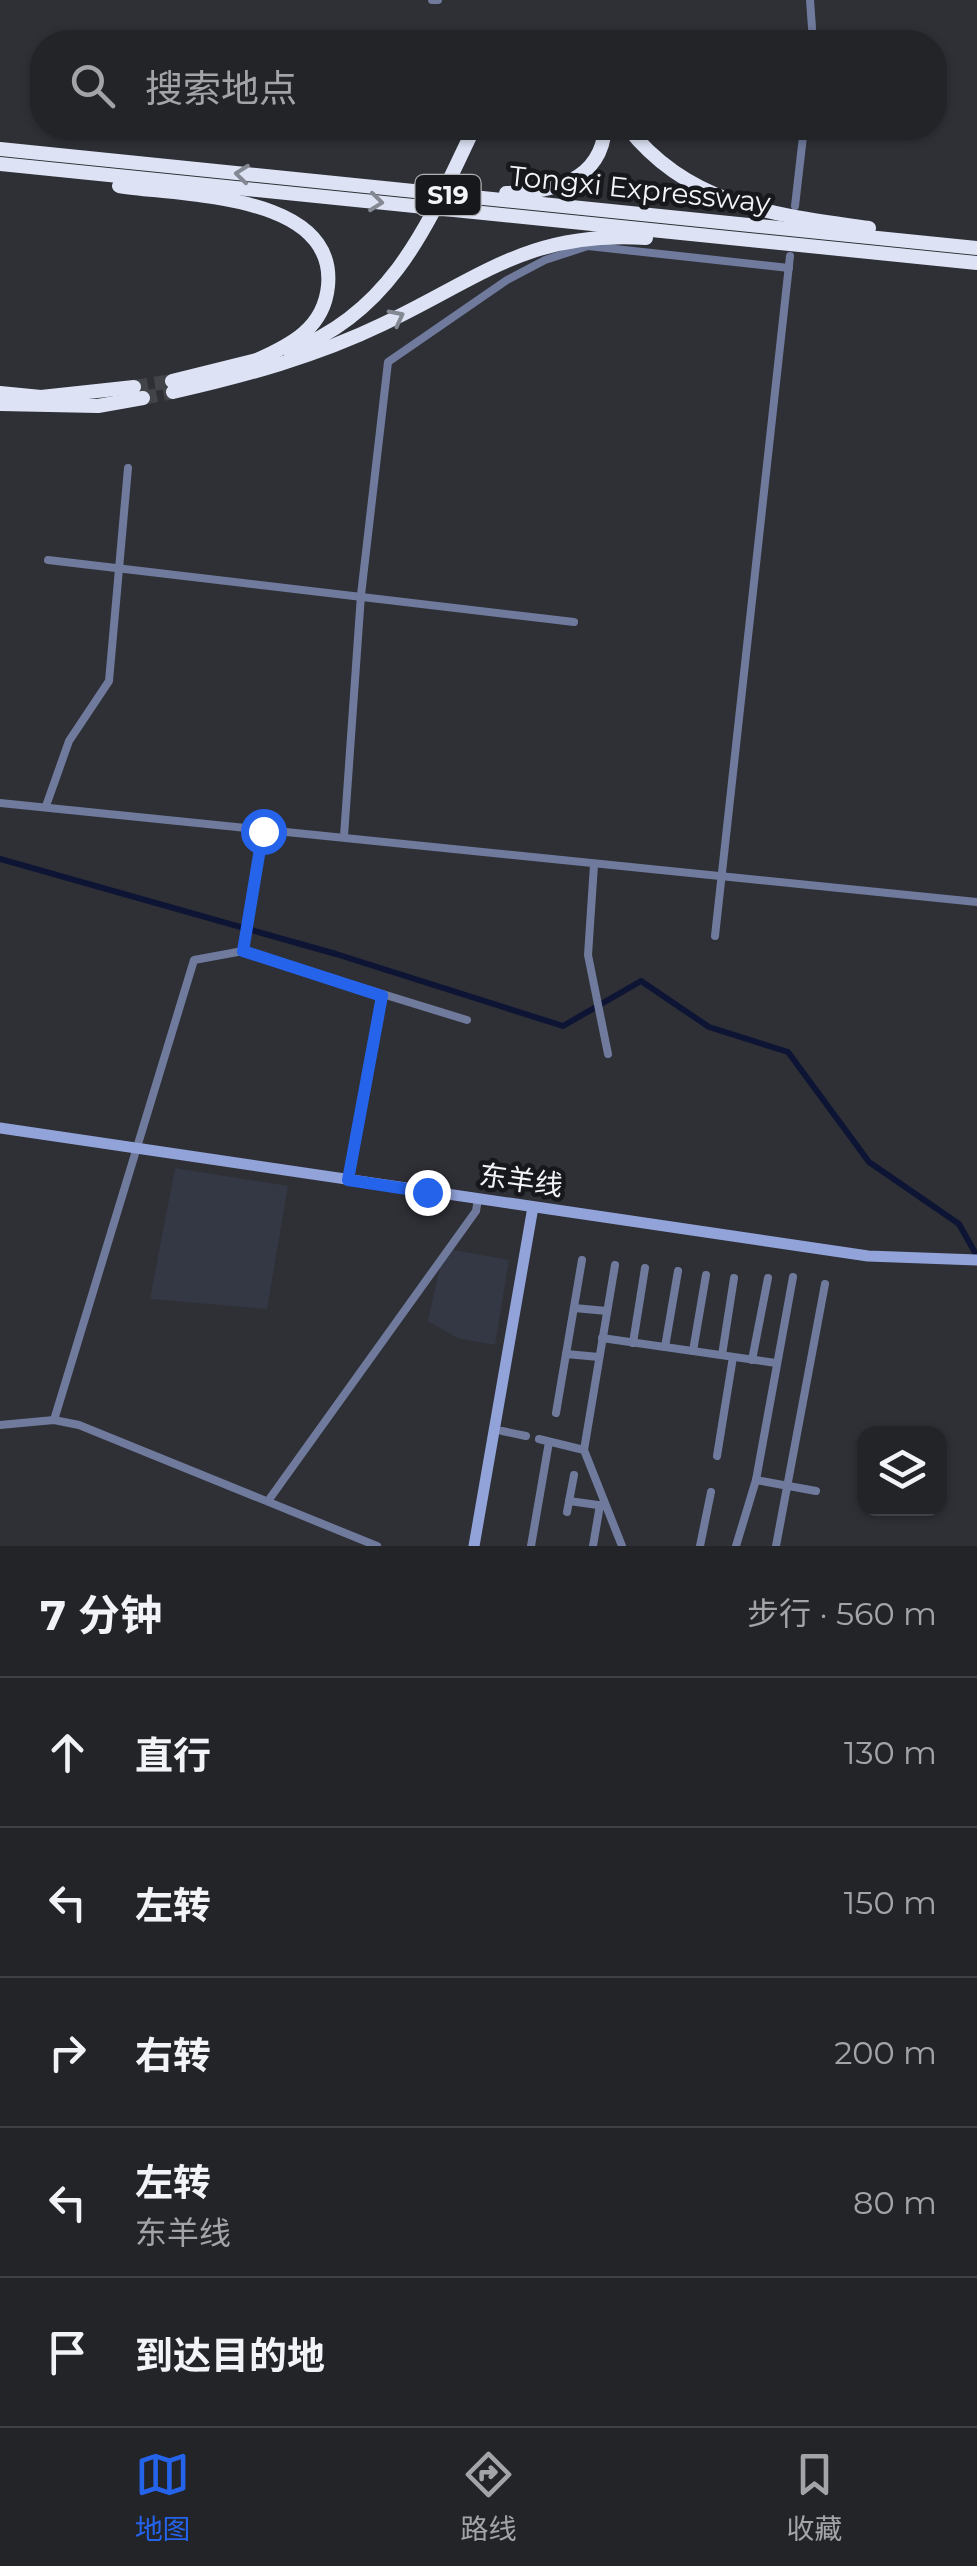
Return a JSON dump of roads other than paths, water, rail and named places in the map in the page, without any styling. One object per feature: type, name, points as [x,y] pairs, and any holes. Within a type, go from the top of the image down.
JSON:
[{"type":"highway","points":[[261,364],[352,319],[405,269],[472,140]]},
{"type":"highway","points":[[308,180],[544,191],[570,182],[592,164],[601,140]]},
{"type":"highway","points":[[639,140],[672,174],[721,200],[895,242],[972,255]]},
{"type":"highway","name":"Tongxi Expressway","points":[[0,149],[895,242],[972,255]]},
{"type":"highway","points":[[0,164],[266,208],[303,227],[319,244],[328,266],[324,306],[302,336],[261,364]]},
{"type":"highway","name":"Tongxi Expressway","points":[[0,164],[826,247],[895,242]]},
{"type":"highway","points":[[172,387],[261,364],[382,325],[499,261],[540,246],[581,238],[637,237],[826,247]]},
{"type":"highway","points":[[0,402],[98,406],[138,392]]},
{"type":"main road","name":"东羊线","points":[[0,1128],[868,1256],[970,1260]]},
{"type":"main road","points":[[482,1546],[537,1208]]},
{"type":"main road","points":[[474,1546],[537,1208]]},
{"type":"street","points":[[810,0],[812,30]]},
{"type":"street","points":[[795,206],[803,140]]},
{"type":"street","points":[[344,836],[361,595],[385,368],[403,350],[507,280],[545,260],[588,246],[789,268]]},
{"type":"street","points":[[715,936],[790,256]]},
{"type":"street","points":[[46,806],[70,741],[108,681],[128,468]]},
{"type":"street","points":[[48,560],[574,622]]},
{"type":"street","points":[[0,803],[977,902]]},
{"type":"street","points":[[243,947],[263,831]]},
{"type":"street","points":[[594,865],[588,955],[594,1003],[608,1054]]},
{"type":"street","points":[[54,1420],[194,960],[243,947],[382,996],[468,1020]]},
{"type":"street","points":[[348,1180],[382,996]]},
{"type":"street","points":[[268,1500],[476,1211],[478,1199]]},
{"type":"street","points":[[556,1413],[582,1260]]},
{"type":"street","points":[[615,1265],[584,1450],[622,1546]]},
{"type":"street","points":[[633,1343],[646,1268]]},
{"type":"street","points":[[665,1347],[678,1271]]},
{"type":"street","points":[[693,1351],[706,1275]]},
{"type":"street","points":[[722,1356],[734,1278]]},
{"type":"street","points":[[752,1360],[768,1278]]},
{"type":"street","points":[[736,1546],[756,1480],[793,1278]]},
{"type":"street","points":[[776,1546],[825,1284]]},
{"type":"street","points":[[574,1308],[607,1311]]},
{"type":"street","points":[[602,1338],[776,1363]]},
{"type":"street","points":[[566,1354],[599,1357]]},
{"type":"street","points":[[716,1456],[734,1357]]},
{"type":"street","points":[[0,1425],[54,1420],[79,1425],[378,1546]]},
{"type":"street","points":[[502,1431],[526,1436]]},
{"type":"street","points":[[538,1440],[584,1450]]},
{"type":"street","points":[[545,1546],[532,1545],[549,1442]]},
{"type":"street","points":[[568,1512],[574,1475]]},
{"type":"street","points":[[756,1480],[816,1491]]},
{"type":"street","points":[[700,1546],[711,1492]]},
{"type":"street","points":[[570,1501],[603,1505]]},
{"type":"street","points":[[593,1546],[603,1505]]},
{"type":"waterway","points":[[0,859],[336,954],[563,1026],[641,981],[709,1027],[788,1052],[869,1162],[959,1224],[977,1256]]},
{"type":"tunnel","points":[[134,387],[172,381]]},
{"type":"tunnel","points":[[143,398],[173,392]]}]
